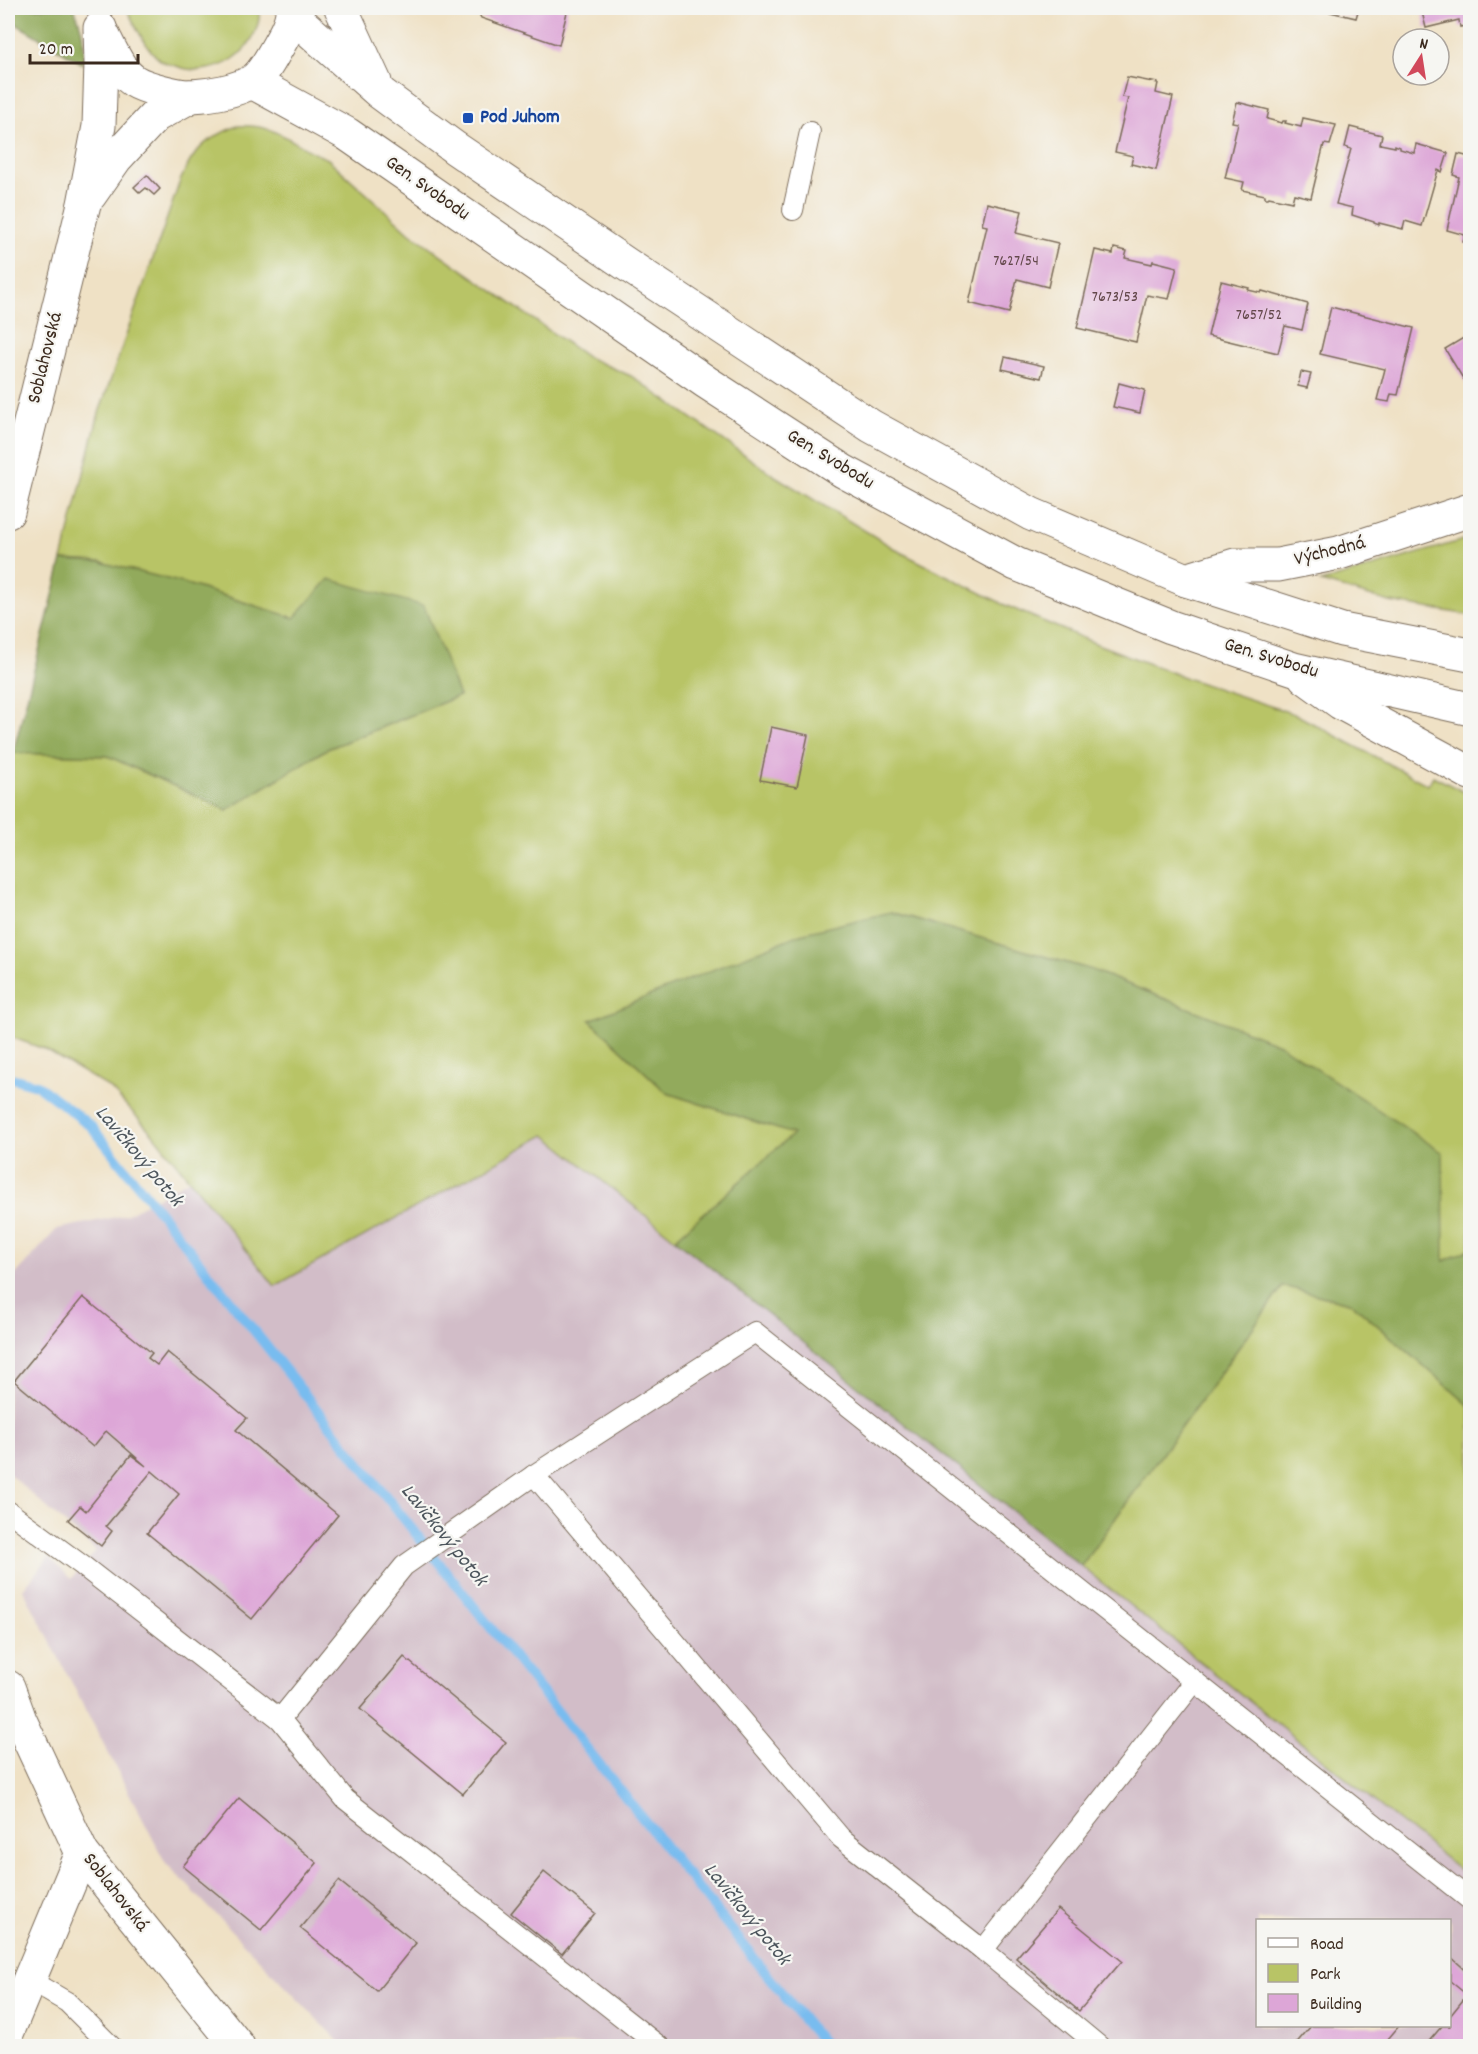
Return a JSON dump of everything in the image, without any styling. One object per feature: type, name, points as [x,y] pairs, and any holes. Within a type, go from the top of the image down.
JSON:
[{"type":"street","points":[[341,8],[380,92]]},
{"type":"street","points":[[95,18],[122,68],[134,81],[147,87],[190,96],[222,91],[252,82],[267,65],[285,34],[292,12],[380,92],[455,148],[872,426],[1031,514],[1186,580],[1342,630],[1470,655]]},
{"type":"street","name":"Soblahovská","points":[[8,512],[84,204],[99,126],[101,63],[95,18]]},
{"type":"street","name":"Gen. Svobodu","points":[[252,82],[347,134],[706,382],[843,471],[1016,564],[1171,627],[1294,669],[1470,709]]},
{"type":"street","points":[[84,204],[116,158],[155,116],[190,96]]},
{"type":"street","name":"Východná","points":[[1186,580],[1235,565],[1278,565],[1339,553],[1470,510]]},
{"type":"street","points":[[1294,669],[1341,702],[1470,772]]},
{"type":"street","name":"Soblahovská","points":[[8,1687],[20,1720],[82,1853],[238,2046]]},
{"type":"street","points":[[8,2031],[82,1853]]},
{"type":"lane","points":[[793,210],[810,132]]},
{"type":"lane","points":[[280,1719],[404,1566],[534,1475],[755,1332],[1470,1900]]},
{"type":"lane","points":[[534,1475],[841,1838],[983,1950],[1099,2046]]},
{"type":"lane","points":[[8,1511],[83,1566],[280,1719],[345,1799],[659,2046]]},
{"type":"lane","points":[[983,1950],[1195,1681]]},
{"type":"lane","points":[[29,1980],[67,2002],[111,2046]]},
{"type":"shaded area","points":[[545,1135],[1470,1878],[1470,2046],[343,2046],[165,1862],[23,1589],[49,1557],[71,1579],[96,1551],[8,1473],[8,1283],[57,1229],[126,1215],[190,1179],[276,1286]]},
{"type":"green space","points":[[8,8],[74,8],[83,35],[83,64],[8,19]]},
{"type":"green space","points":[[126,8],[260,8],[253,37],[233,59],[221,66],[191,70],[162,62],[144,41]]},
{"type":"green space","points":[[237,126],[265,128],[328,159],[410,233],[587,357],[631,376],[775,476],[900,552],[1007,606],[1189,679],[1297,715],[1428,785],[1433,776],[1470,795],[1470,1249],[1444,1262],[1279,1044],[1092,970],[891,912],[590,1020],[667,1093],[794,1134],[675,1239],[545,1135],[275,1286],[152,1133],[110,1088],[44,1049],[8,1036],[8,776],[13,753],[108,756],[227,810],[325,750],[459,696],[294,618],[183,583],[100,562],[62,560],[99,413],[180,181],[190,161],[202,146]]},
{"type":"green space","points":[[1470,538],[1470,615],[1390,602],[1321,582]]},
{"type":"green space","points":[[62,560],[100,562],[183,583],[294,618],[329,579],[424,606],[459,696],[325,750],[227,810],[108,756],[13,753]]},
{"type":"green space","points":[[891,912],[1092,970],[1279,1044],[1443,1153],[1444,1261],[1470,1249],[1470,1406],[1353,1304],[1283,1286],[1081,1566],[675,1239],[793,1134],[667,1093],[590,1020],[800,934]]},
{"type":"green space","points":[[1283,1286],[1353,1304],[1470,1406],[1470,1878],[1081,1566]]},
{"type":"building","points":[[476,8],[568,8],[559,45],[481,18]]},
{"type":"building","points":[[1331,8],[1359,8],[1356,18],[1330,12]]},
{"type":"building","points":[[1416,8],[1470,8],[1470,25],[1460,27],[1459,20],[1426,27],[1422,12]]},
{"type":"building","points":[[1127,77],[1158,83],[1156,93],[1173,97],[1156,170],[1131,164],[1133,156],[1115,152],[1128,98],[1122,97]]},
{"type":"building","points":[[1237,102],[1269,110],[1267,119],[1282,123],[1286,121],[1285,123],[1301,127],[1303,118],[1336,125],[1330,145],[1324,144],[1311,198],[1294,194],[1292,202],[1265,198],[1265,195],[1242,190],[1244,182],[1225,178],[1238,123],[1232,122]]},
{"type":"building","points":[[1350,127],[1382,135],[1380,144],[1395,147],[1395,145],[1414,153],[1416,144],[1448,153],[1442,172],[1438,170],[1422,226],[1405,221],[1403,229],[1379,223],[1379,225],[1352,215],[1353,208],[1336,204],[1351,149],[1345,147]]},
{"type":"building","points":[[1458,154],[1470,157],[1470,244],[1463,242],[1465,235],[1447,230],[1459,177],[1453,175]]},
{"type":"building","points":[[147,175],[160,189],[154,195],[146,188],[140,193],[134,187]]},
{"type":"building","points":[[987,203],[1022,211],[1016,233],[1058,243],[1048,287],[1017,279],[1009,313],[969,303],[987,226],[982,225]]},
{"type":"building","points":[[1114,248],[1127,251],[1125,258],[1152,264],[1153,261],[1177,267],[1169,299],[1147,295],[1136,342],[1077,328],[1095,250],[1113,254]]},
{"type":"building","points":[[1221,281],[1249,288],[1248,290],[1261,293],[1262,291],[1308,304],[1302,330],[1285,326],[1278,353],[1208,336]]},
{"type":"building","points":[[1331,307],[1414,328],[1398,395],[1391,394],[1389,402],[1377,400],[1385,369],[1320,354]]},
{"type":"building","points":[[1470,334],[1470,390],[1445,349]]},
{"type":"building","points":[[1005,357],[1044,366],[1041,378],[1002,369]]},
{"type":"building","points":[[1301,372],[1311,374],[1307,388],[1298,386]]},
{"type":"building","points":[[1119,383],[1145,390],[1140,413],[1113,407]]},
{"type":"building","points":[[771,727],[808,735],[797,787],[760,780]]},
{"type":"building","points":[[83,1297],[152,1353],[148,1358],[157,1365],[167,1352],[247,1418],[236,1430],[338,1515],[252,1619],[147,1533],[179,1494],[152,1471],[106,1526],[112,1531],[101,1546],[68,1520],[80,1506],[86,1511],[131,1455],[146,1466],[106,1431],[93,1447],[14,1381]]},
{"type":"building","points":[[404,1657],[506,1742],[463,1794],[360,1709]]},
{"type":"building","points":[[239,1798],[317,1863],[261,1930],[183,1866]]},
{"type":"building","points":[[544,1872],[595,1913],[562,1954],[511,1913]]},
{"type":"building","points":[[339,1881],[416,1943],[377,1991],[300,1928]]},
{"type":"building","points":[[1058,1909],[1122,1961],[1079,2011],[1016,1958]]},
{"type":"building","points":[[1451,1957],[1470,1974],[1470,2046],[1425,2046],[1441,2027],[1451,2027],[1451,2015],[1467,1995],[1451,1982]]},
{"type":"building","points":[[1310,2027],[1398,2027],[1382,2046],[1294,2046]]},
{"type":"waterway","name":"Lavičkový potok","points":[[8,1077],[37,1085],[91,1126],[826,2046]]},
{"type":"place","name":"Pod Juhom","points":[[468,118]]}]
